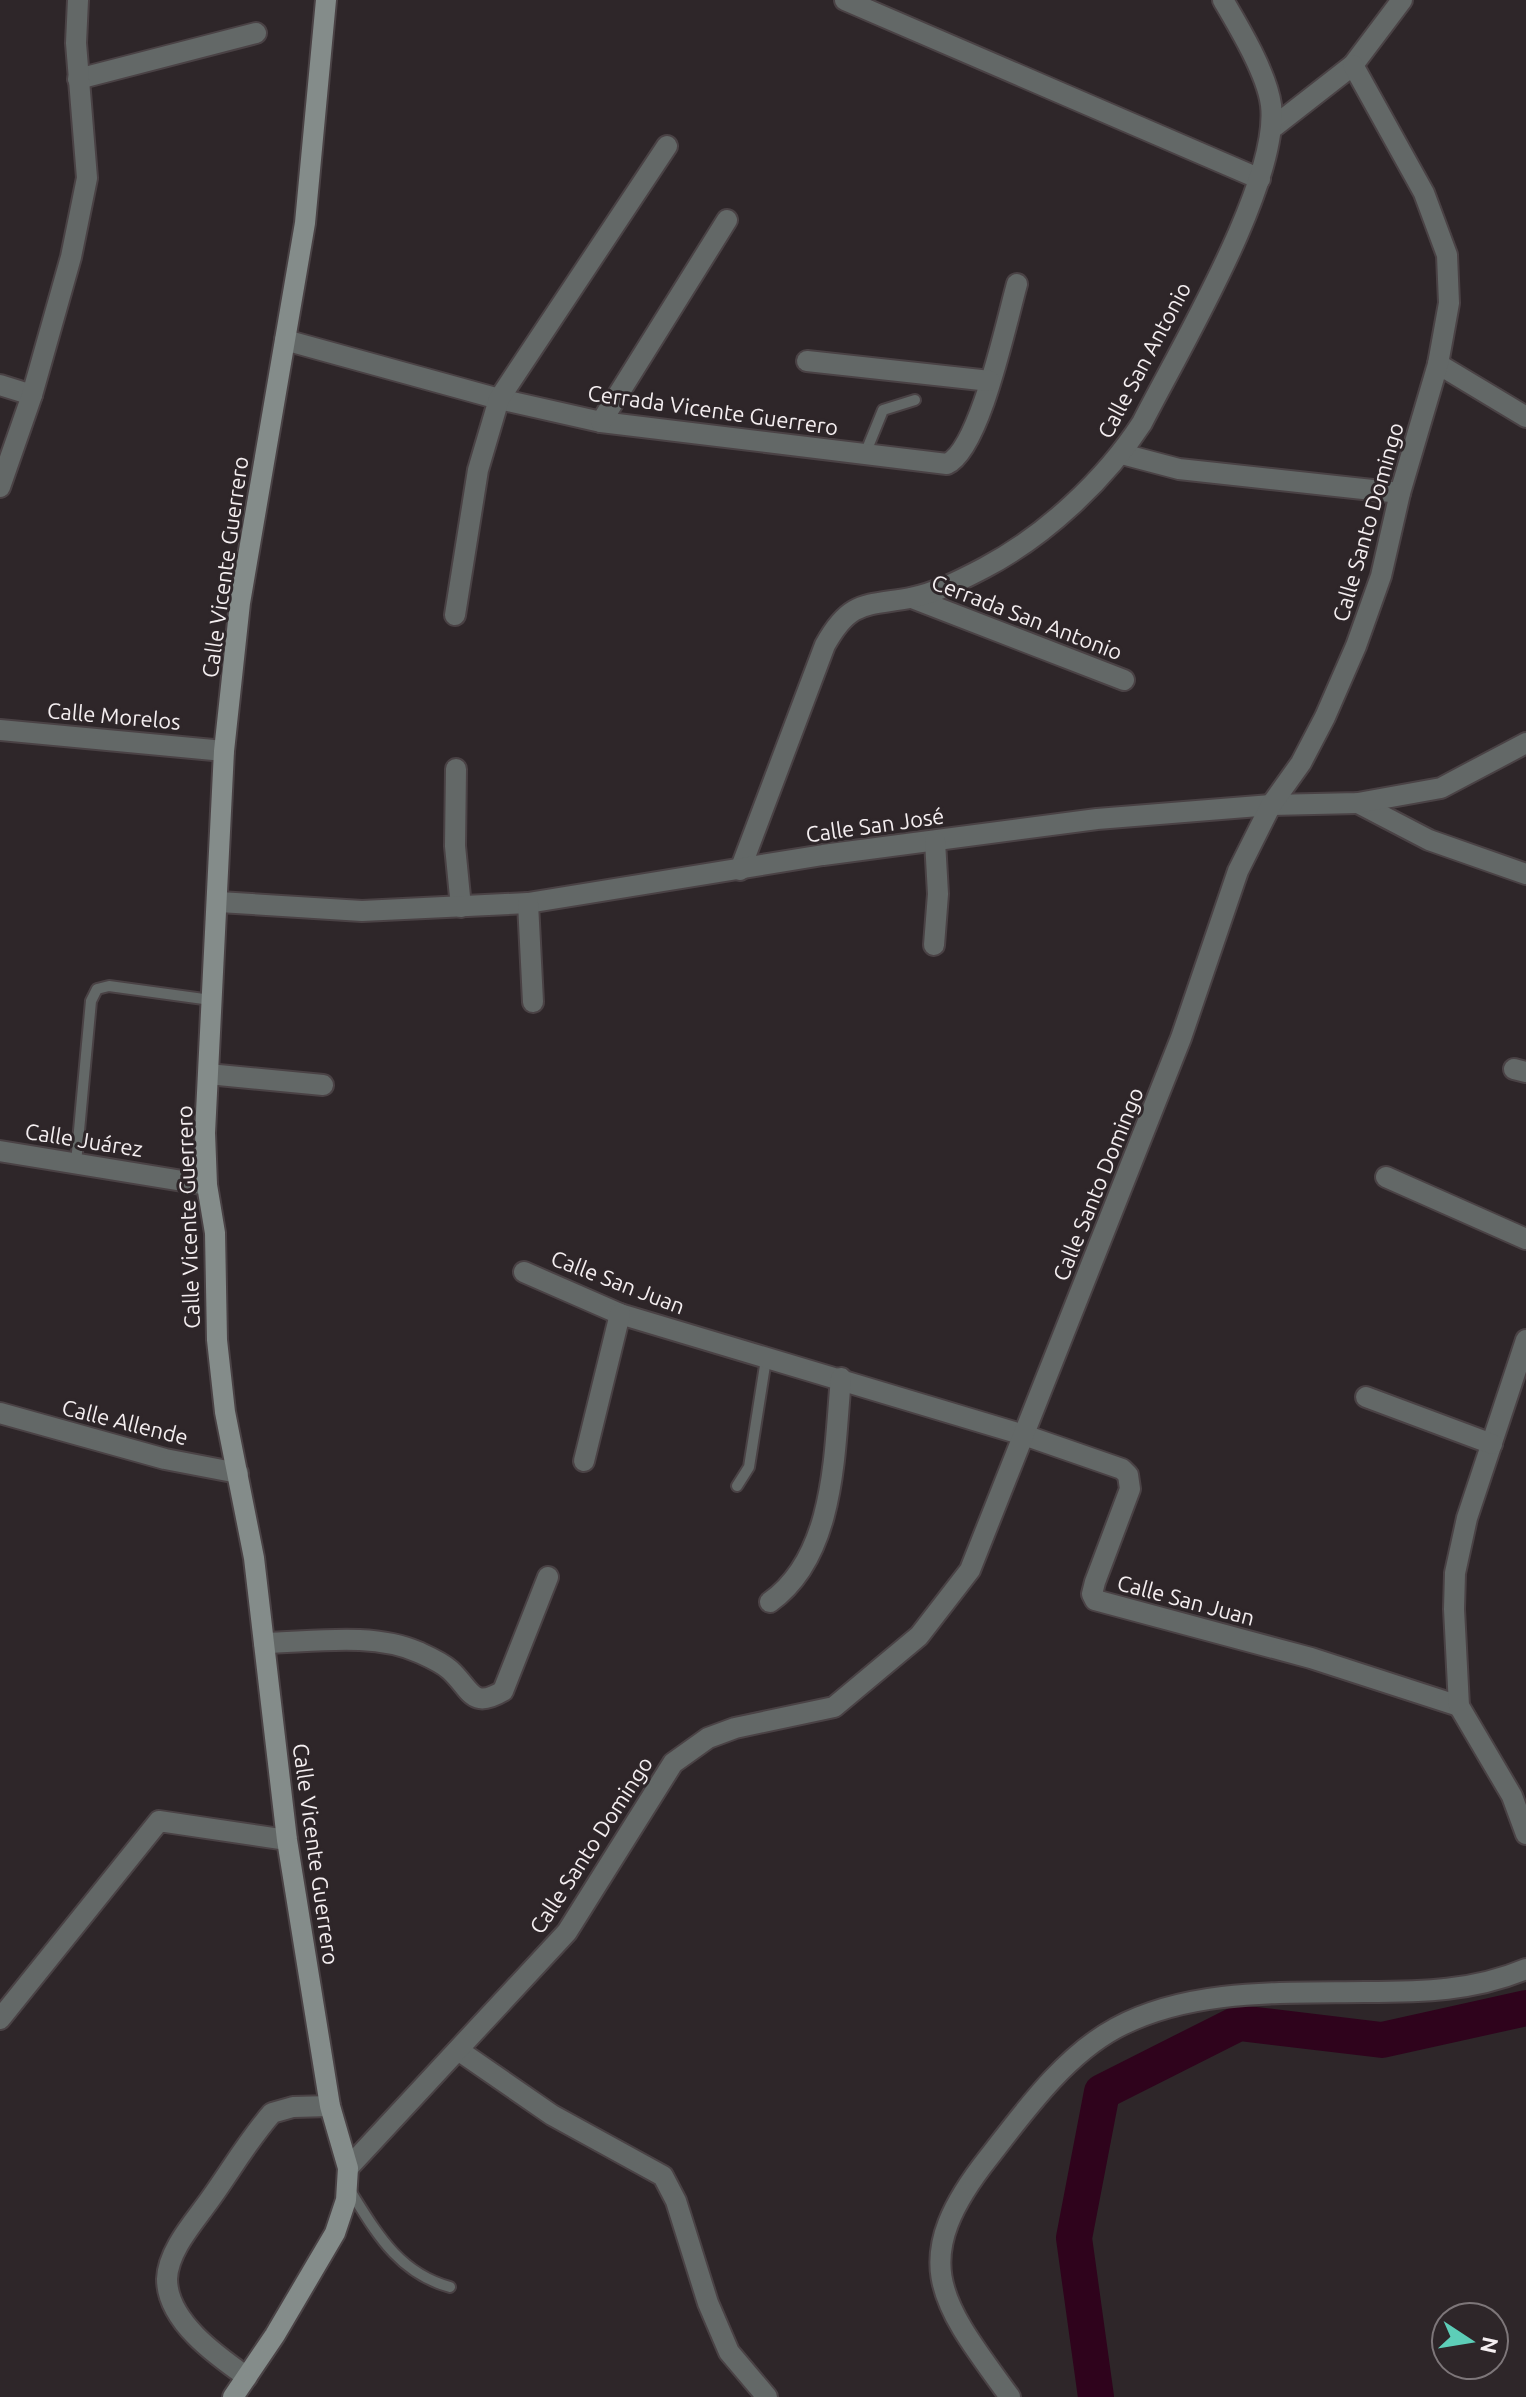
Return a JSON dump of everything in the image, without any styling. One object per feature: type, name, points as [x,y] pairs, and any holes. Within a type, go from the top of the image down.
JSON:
[{"type":"street","points":[[0,487],[32,395],[71,257],[87,178],[78,79],[78,0]]},
{"type":"street","name":"Calle Vicente Guerrero","points":[[326,0],[305,223],[240,603],[224,751],[219,902],[208,1074],[207,1185],[215,1233],[217,1340],[225,1412],[238,1473],[264,1643],[287,1840],[330,2106],[348,2178]]},
{"type":"street","points":[[845,0],[879,7],[1260,179]]},
{"type":"street","name":"Calle San Antonio","points":[[740,870],[835,626],[853,609],[864,604],[912,598],[944,588],[1024,542],[1122,454],[1142,423],[1235,239],[1260,179],[1271,129],[1271,103],[1266,89],[1223,0]]},
{"type":"street","points":[[1271,129],[1353,65],[1402,0]]},
{"type":"street","points":[[78,79],[256,33]]},
{"type":"street","name":"Calle Santo Domingo","points":[[348,2178],[458,2050],[567,1932],[673,1763],[708,1738],[735,1728],[834,1707],[919,1636],[970,1570],[1176,1052],[1238,871],[1271,805],[1301,763],[1356,646],[1381,576],[1400,493],[1438,364],[1449,303],[1447,255],[1424,193],[1353,65]]},
{"type":"street","points":[[455,615],[478,470],[499,399],[667,146]]},
{"type":"street","points":[[601,422],[727,220]]},
{"type":"street","name":"Cerrada Vicente Guerrero","points":[[285,340],[499,399],[601,422],[932,465],[957,460],[965,450],[990,381],[1017,284]]},
{"type":"street","points":[[807,361],[990,381]]},
{"type":"street","points":[[1438,364],[1526,417]]},
{"type":"street","points":[[0,385],[32,395]]},
{"type":"street","points":[[1122,454],[1179,469],[1400,493]]},
{"type":"street","name":"Cerrada San Antonio","points":[[912,598],[1124,680]]},
{"type":"street","name":"Calle Morelos","points":[[0,730],[224,751]]},
{"type":"street","name":"Calle San José","points":[[219,902],[362,911],[528,903],[1097,819],[1271,805],[1358,803],[1441,788],[1526,743]]},
{"type":"street","points":[[456,769],[455,846],[461,907]]},
{"type":"street","points":[[1358,803],[1429,840],[1526,874]]},
{"type":"street","points":[[934,945],[938,894],[935,841]]},
{"type":"street","points":[[528,903],[533,1002]]},
{"type":"street","points":[[208,1074],[323,1085]]},
{"type":"street","name":"Calle Juárez","points":[[0,1151],[207,1185]]},
{"type":"street","points":[[1386,1177],[1526,1239]]},
{"type":"street","name":"Calle San Juan","points":[[524,1272],[620,1314],[766,1359],[841,1378],[1122,1469],[1128,1475],[1130,1489],[1092,1589],[1095,1600],[1311,1658],[1459,1706]]},
{"type":"street","points":[[584,1461],[620,1314]]},
{"type":"street","points":[[1526,1340],[1467,1518],[1455,1573],[1459,1706],[1512,1796],[1526,1834]]},
{"type":"street","points":[[770,1602],[786,1590],[811,1554],[828,1494],[841,1378]]},
{"type":"street","points":[[1366,1397],[1492,1444]]},
{"type":"street","name":"Calle Allende","points":[[0,1413],[165,1459],[238,1473]]},
{"type":"street","points":[[264,1643],[389,1643],[441,1663],[472,1696],[482,1700],[492,1698],[503,1691],[548,1577]]},
{"type":"street","points":[[0,2019],[159,1821],[287,1840]]},
{"type":"street","points":[[1010,2397],[962,2331],[941,2277],[940,2248],[959,2195],[1021,2116],[1078,2055],[1114,2029],[1143,2016],[1223,1997],[1285,1992],[1443,1991],[1486,1983],[1526,1969]]},
{"type":"street","points":[[458,2050],[552,2115],[663,2176],[676,2201],[708,2303],[729,2352],[767,2397]]},
{"type":"street","points":[[247,2377],[215,2355],[188,2326],[170,2294],[167,2279],[170,2266],[184,2236],[272,2113],[293,2107],[330,2106]]},
{"type":"street","points":[[233,2397],[327,2249],[343,2214],[348,2178]]},
{"type":"lane","points":[[865,455],[883,410],[915,400]]},
{"type":"lane","points":[[76,1163],[91,1001],[97,989],[109,986],[211,1000]]},
{"type":"lane","points":[[737,1486],[749,1467],[766,1359]]},
{"type":"lane","points":[[348,2178],[385,2246],[402,2265],[450,2287]]},
{"type":"waterway","points":[[1096,2397],[1074,2238],[1102,2092],[1239,2023],[1382,2040],[1526,2008]]}]
